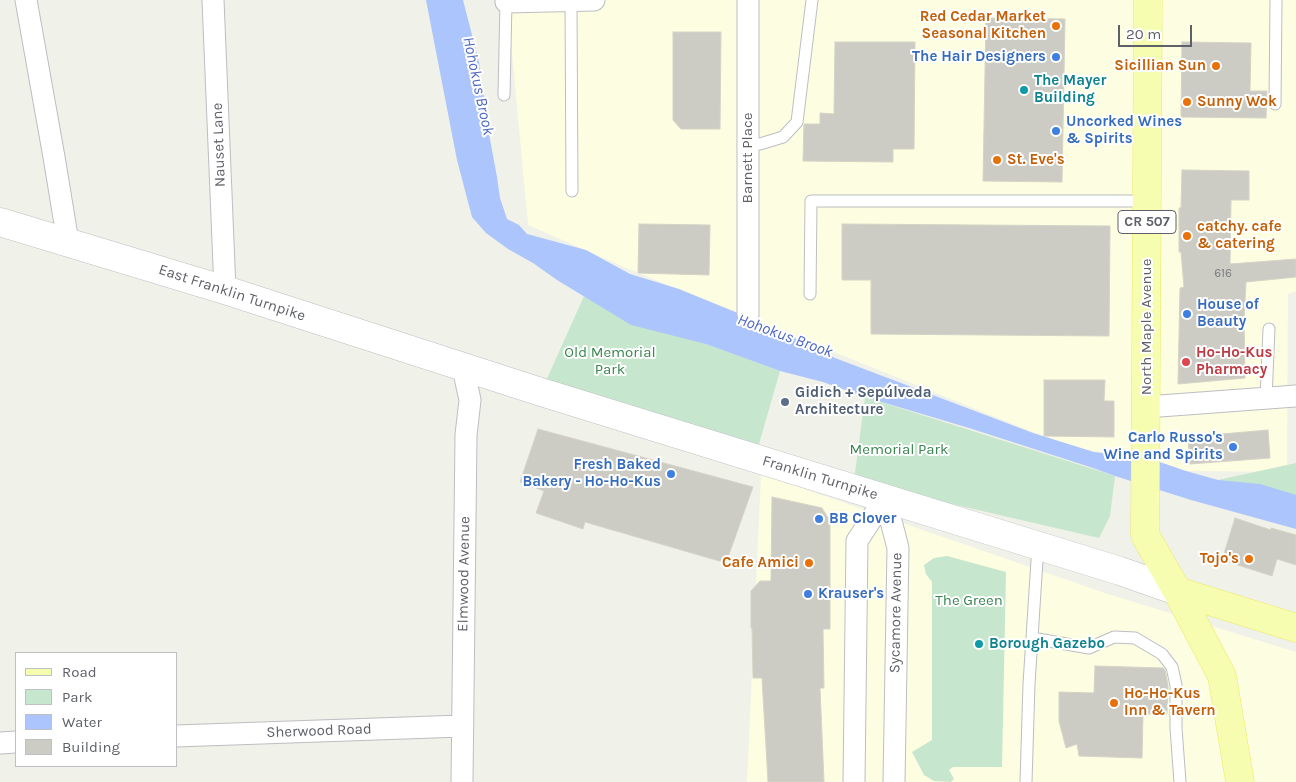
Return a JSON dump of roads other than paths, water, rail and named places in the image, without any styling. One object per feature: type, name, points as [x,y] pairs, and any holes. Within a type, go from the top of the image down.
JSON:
[{"type":"main road","name":"North Maple Avenue","points":[[1148,0],[1145,535],[1177,591]]},
{"type":"main road","points":[[1177,591],[1296,628]]},
{"type":"main road","points":[[1177,591],[1222,676],[1240,782]]},
{"type":"street","points":[[26,0],[68,242]]},
{"type":"street","name":"Nauset Lane","points":[[213,0],[225,290]]},
{"type":"street","points":[[506,2],[594,0]]},
{"type":"street","name":"Barnett Place","points":[[748,0],[748,315]]},
{"type":"street","name":"East Franklin Turnpike","points":[[0,222],[225,290],[463,368]]},
{"type":"street","name":"Franklin Turnpike","points":[[463,368],[1038,545],[1177,591]]},
{"type":"street","name":"Elmwood Avenue","points":[[462,782],[466,435],[470,400],[463,368]]},
{"type":"street","points":[[1146,407],[1296,396]]},
{"type":"street","points":[[854,782],[857,541],[885,498]]},
{"type":"street","name":"Sycamore Avenue","points":[[885,498],[898,548],[894,782]]},
{"type":"street","name":"Sherwood Road","points":[[178,736],[462,726]]},
{"type":"street","points":[[0,743],[15,742]]},
{"type":"lane","points":[[748,143],[760,144],[783,137],[797,122],[812,0]]},
{"type":"lane","points":[[1275,104],[1276,0]]},
{"type":"lane","points":[[571,1],[572,191]]},
{"type":"lane","points":[[504,95],[506,2]]},
{"type":"lane","points":[[810,294],[811,201],[1147,201]]},
{"type":"lane","points":[[1266,398],[1269,329]]},
{"type":"lane","points":[[1026,782],[1038,545]]},
{"type":"lane","points":[[1032,638],[1089,648],[1114,637],[1135,638],[1162,654],[1172,667],[1176,685],[1176,728],[1180,782]]},
{"type":"water","name":"Hohokus Brook","points":[[426,0],[463,0],[479,62],[500,198],[507,219],[519,225],[527,234],[586,250],[630,274],[679,289],[777,329],[835,358],[1033,433],[1094,452],[1148,458],[1218,480],[1260,484],[1296,495],[1296,529],[1191,500],[823,382],[780,371],[706,344],[631,325],[508,249],[486,233],[472,217],[457,160]]},
{"type":"place","name":"Red Cedar Market Seasonal Kitchen","points":[[1056,26]]},
{"type":"place","name":"The Hair Designers","points":[[1056,57]]},
{"type":"place","name":"Sicillian Sun","points":[[1216,66]]},
{"type":"place","name":"The Mayer Building","points":[[1024,90]]},
{"type":"place","name":"Sunny Wok","points":[[1187,102]]},
{"type":"place","name":"Uncorked Wines & Spirits","points":[[1056,131]]},
{"type":"place","name":"St. Eve's","points":[[997,160]]},
{"type":"place","name":"catchy. cafe & catering","points":[[1187,236]]},
{"type":"place","name":"House of Beauty","points":[[1187,314]]},
{"type":"place","name":"Ho-Ho-Kus Pharmacy","points":[[1186,362]]},
{"type":"place","name":"Gidich + Sepúlveda Architecture","points":[[785,402]]},
{"type":"place","name":"Carlo Russo's Wine and Spirits","points":[[1233,447]]},
{"type":"place","name":"Fresh Baked Bakery - Ho-Ho-Kus","points":[[671,474]]},
{"type":"place","name":"BB Clover","points":[[819,519]]},
{"type":"place","name":"Tojo's","points":[[1249,559]]},
{"type":"place","name":"Cafe Amici","points":[[809,563]]},
{"type":"place","name":"Krauser's","points":[[808,594]]},
{"type":"place","name":"Borough Gazebo","points":[[979,644]]},
{"type":"place","name":"Ho-Ho-Kus Inn & Tavern","points":[[1114,703]]},
{"type":"park label","name":"Old Memorial Park","points":[[610,362]]},
{"type":"park label","name":"Memorial Park","points":[[899,450]]},
{"type":"park label","name":"The Green","points":[[969,601]]}]
